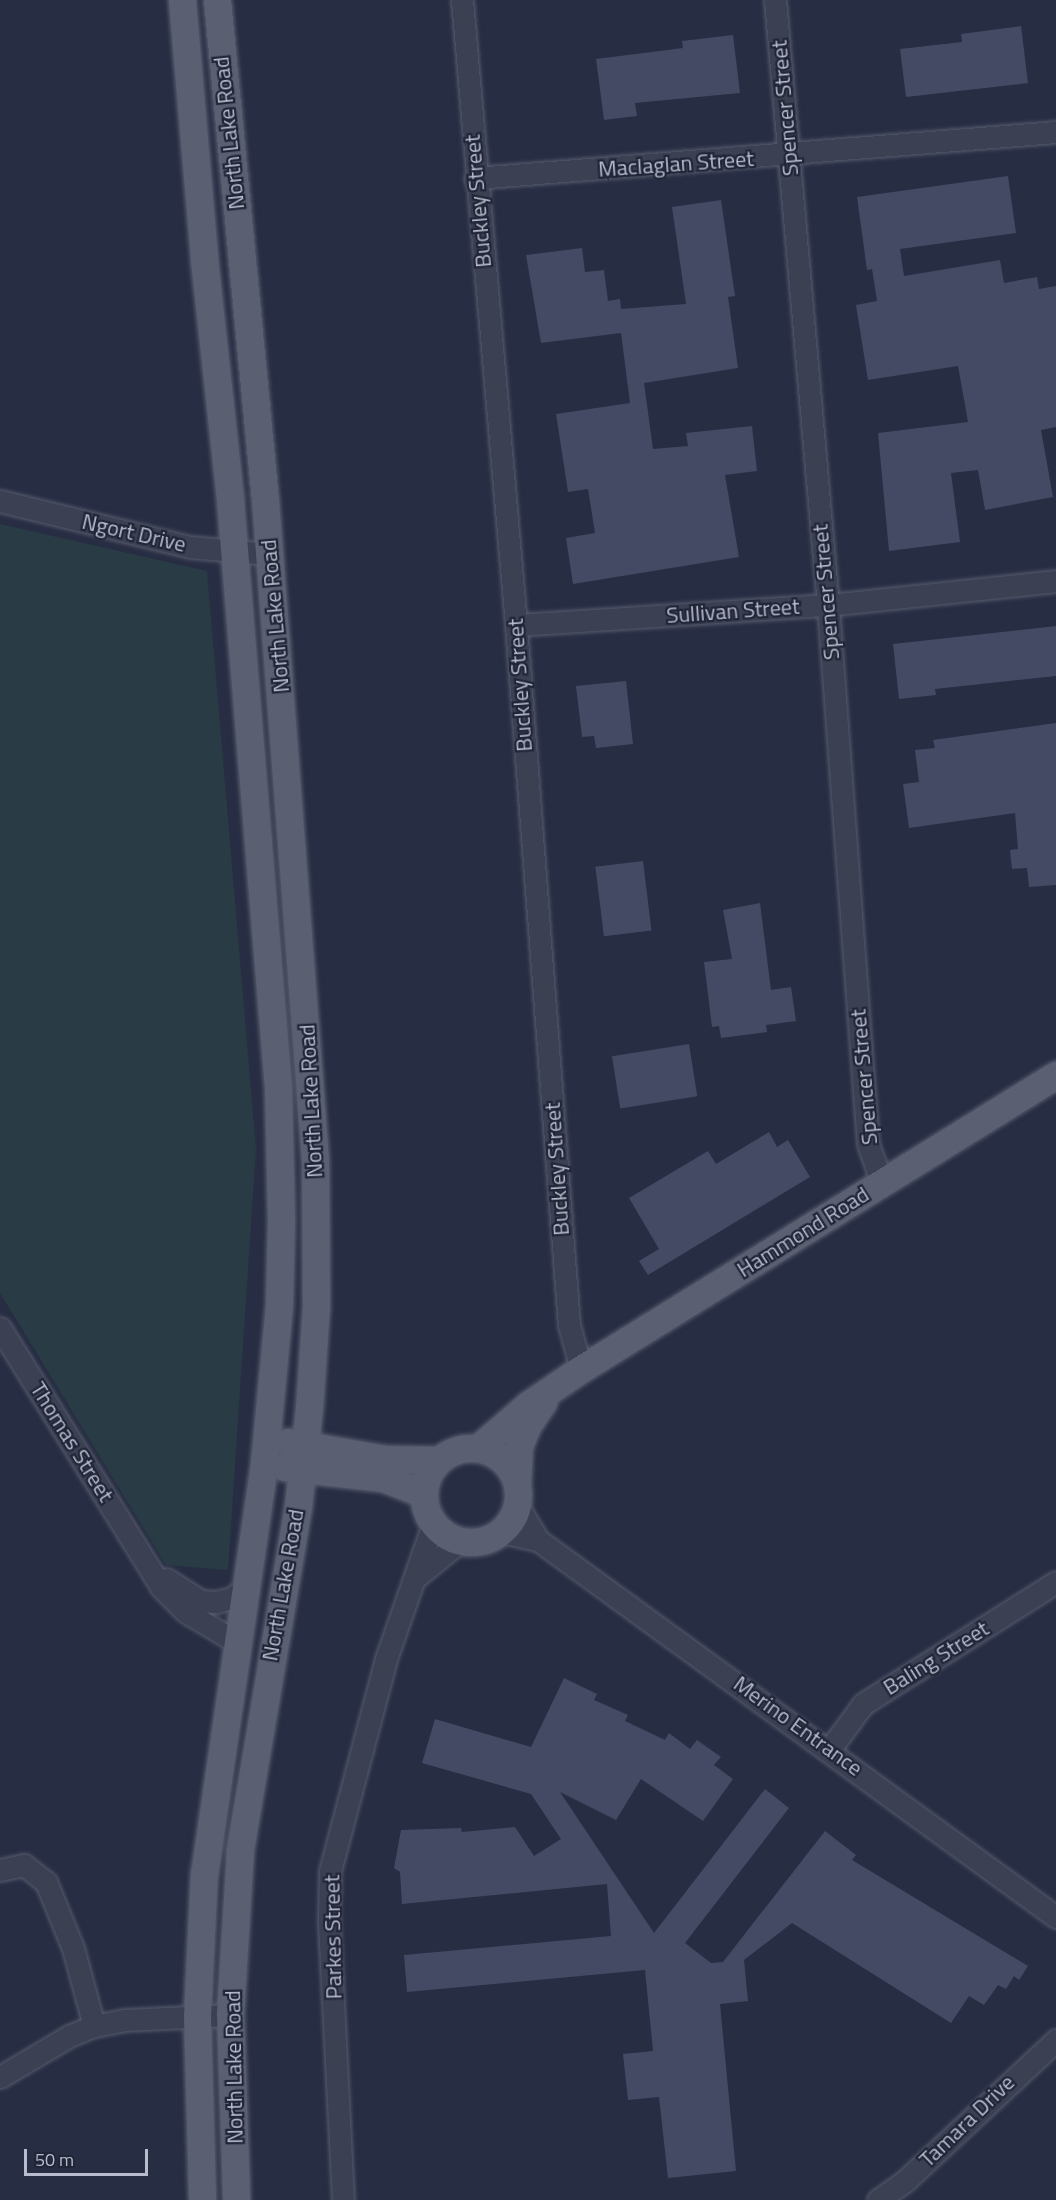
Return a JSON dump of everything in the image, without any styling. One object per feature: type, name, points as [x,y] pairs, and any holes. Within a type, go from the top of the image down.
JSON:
[{"type":"main road","name":"North Lake Road","points":[[182,0],[206,282],[235,553],[278,1087],[279,1305],[265,1451],[207,1844],[198,2016],[202,2200]]},
{"type":"main road","name":"North Lake Road","points":[[217,0],[270,554],[315,1161],[316,1306],[303,1457],[240,1850],[230,2015],[236,2200]]},
{"type":"main road","name":"Hammond Road","points":[[478,1448],[528,1405],[581,1369],[1056,1075]]},
{"type":"main road","name":"Hammond Road","points":[[517,1495],[523,1436],[551,1391]]},
{"type":"main road","points":[[478,1448],[503,1461],[517,1495],[502,1532],[489,1540],[459,1542],[433,1524],[424,1494],[428,1476],[439,1460],[457,1450],[478,1448]]},
{"type":"main road","points":[[265,1451],[303,1457],[383,1478],[424,1494]]},
{"type":"main road","points":[[303,1457],[439,1460]]},
{"type":"street","name":"Buckley Street","points":[[462,0],[475,178],[516,625],[569,1325],[581,1369]]},
{"type":"street","name":"Spencer Street","points":[[775,0],[828,605],[868,1144],[882,1183]]},
{"type":"street","name":"Maclaglan Street","points":[[475,178],[789,156],[1056,132]]},
{"type":"street","name":"Ngort Drive","points":[[0,501],[178,545],[235,553],[270,554]]},
{"type":"street","name":"Sullivan Street","points":[[516,625],[828,605],[1056,581]]},
{"type":"street","name":"Thomas Street","points":[[0,1328],[145,1556],[161,1587],[186,1612],[238,1643]]},
{"type":"street","name":"Merino Entrance","points":[[517,1495],[538,1540]]},
{"type":"street","name":"Parkes Street","points":[[344,2200],[329,1927],[330,1871],[387,1656],[403,1603],[415,1578],[433,1524]]},
{"type":"street","name":"Merino Entrance","points":[[502,1532],[538,1540],[830,1749],[1056,1917]]},
{"type":"street","name":"Parkes Street","points":[[415,1578],[459,1542]]},
{"type":"street","name":"Thomas Street","points":[[145,1556],[170,1583],[201,1600],[216,1602],[232,1598],[246,1587]]},
{"type":"street","name":"Baling Street","points":[[830,1749],[863,1704],[1056,1582]]},
{"type":"street","points":[[0,1870],[24,1865],[46,1882],[73,1948],[94,2026]]},
{"type":"street","points":[[0,2077],[69,2036],[94,2026],[230,2015]]},
{"type":"street","name":"Tamara Drive","points":[[878,2200],[905,2181],[1056,2040]]},
{"type":"shaded area","points":[[0,524],[207,571],[256,1149],[228,1570],[166,1565],[0,1293]]},
{"type":"building","points":[[1021,26],[1028,83],[906,97],[900,49],[962,42],[961,34]]},
{"type":"building","points":[[733,35],[740,93],[635,103],[637,116],[604,120],[596,59],[683,48],[682,41]]},
{"type":"building","points":[[1008,176],[1016,233],[900,249],[904,276],[1000,260],[1004,283],[1037,277],[1039,289],[1056,286],[1056,427],[1041,430],[1053,497],[985,510],[978,470],[951,473],[960,542],[889,551],[878,433],[968,422],[958,366],[868,380],[856,305],[877,301],[872,269],[867,270],[857,197]]},
{"type":"building","points":[[721,200],[735,296],[728,297],[738,368],[644,383],[653,449],[688,446],[686,433],[752,426],[757,471],[725,475],[739,557],[573,584],[566,538],[595,533],[588,489],[568,492],[556,414],[630,403],[621,333],[541,343],[526,255],[582,248],[585,272],[604,270],[608,301],[620,299],[621,309],[686,304],[672,207]]},
{"type":"building","points":[[1056,626],[1056,676],[935,689],[936,695],[899,699],[893,644]]},
{"type":"building","points":[[626,681],[633,744],[596,748],[594,736],[582,737],[576,686]]},
{"type":"building","points":[[1056,723],[1056,885],[1029,887],[1027,868],[1012,869],[1010,850],[1018,849],[1015,813],[909,828],[903,784],[919,782],[915,750],[935,748],[933,740]]},
{"type":"building","points":[[643,861],[652,930],[604,936],[595,867]]},
{"type":"building","points":[[760,903],[771,990],[791,987],[796,1021],[766,1025],[767,1032],[721,1038],[719,1026],[712,1027],[704,962],[732,959],[723,910]]},
{"type":"building","points":[[689,1044],[697,1096],[620,1109],[612,1056]]},
{"type":"building","points":[[769,1132],[777,1147],[788,1140],[810,1177],[648,1275],[639,1261],[659,1249],[629,1198],[708,1151],[716,1164]]},
{"type":"building","points":[[564,1678],[597,1694],[594,1700],[628,1715],[625,1721],[665,1740],[669,1733],[690,1749],[697,1740],[721,1757],[714,1765],[733,1779],[703,1821],[641,1779],[616,1820],[560,1792],[654,1933],[765,1789],[789,1808],[685,1943],[711,1963],[723,1962],[825,1831],[856,1855],[852,1860],[1028,1966],[1019,1980],[1014,1976],[1006,1989],[998,1985],[984,2005],[969,1996],[951,2023],[792,1923],[744,1960],[748,2001],[720,2004],[736,2171],[668,2178],[659,2097],[628,2100],[623,2054],[653,2051],[645,1970],[407,1992],[404,1955],[611,1936],[607,1884],[402,1904],[400,1872],[394,1868],[401,1830],[461,1828],[462,1832],[515,1827],[534,1856],[561,1839],[531,1794],[422,1763],[435,1719],[531,1747]]}]
